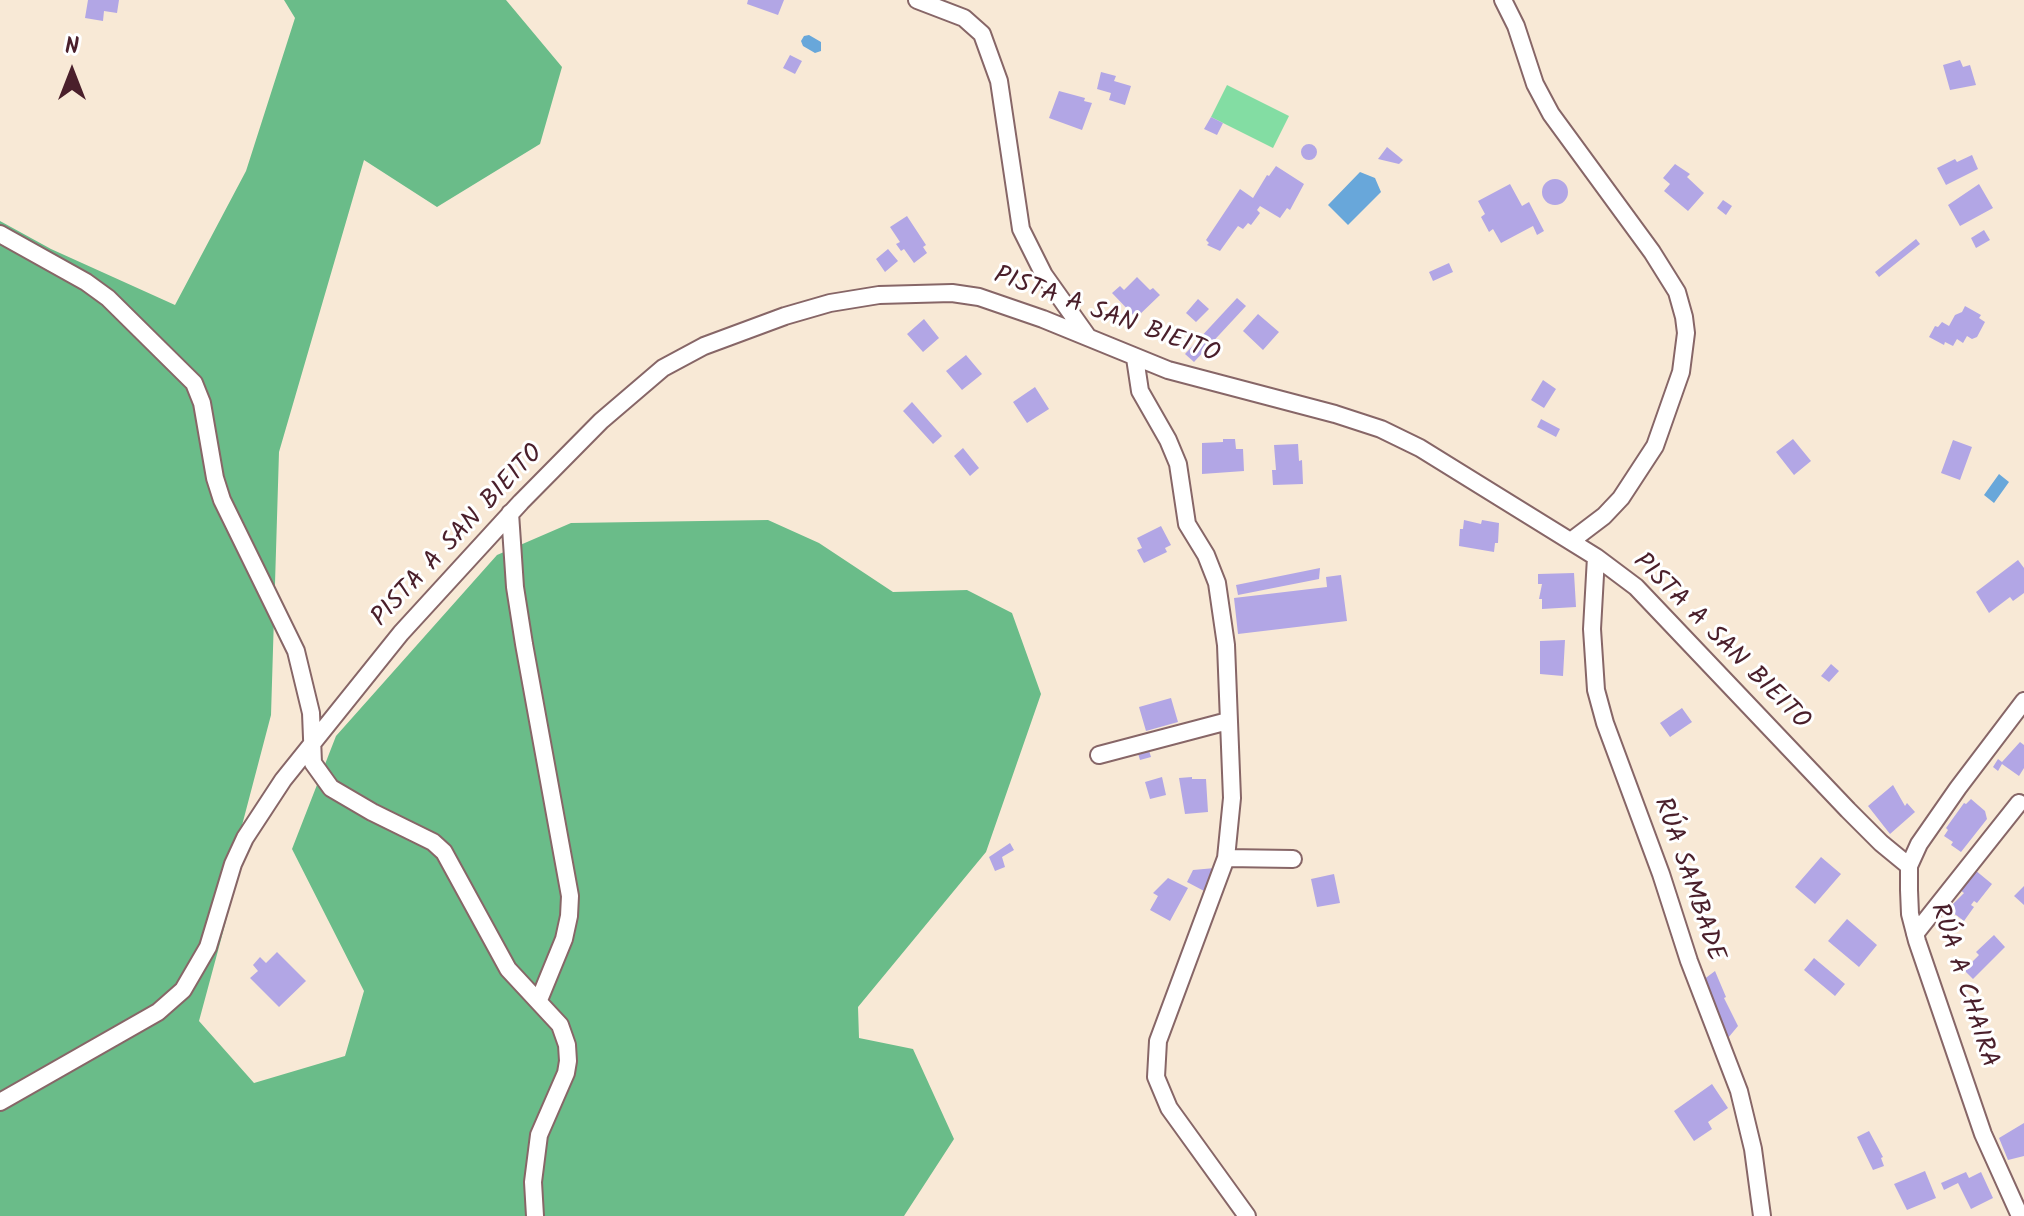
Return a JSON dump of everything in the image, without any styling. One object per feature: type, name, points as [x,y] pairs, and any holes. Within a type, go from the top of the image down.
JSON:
[{"type":"street","points":[[917,0],[964,18],[982,34],[1001,90],[1021,229],[1039,267],[1089,338]]},
{"type":"street","points":[[1503,0],[1516,26],[1535,84],[1551,114],[1652,252],[1671,281],[1684,317],[1686,333],[1681,372],[1655,446],[1621,498],[1604,516],[1571,541]]},
{"type":"street","points":[[0,234],[86,282],[108,298],[194,383],[202,403],[215,478],[222,500],[296,651],[311,713],[313,763],[331,788],[433,842],[444,852],[508,969],[560,1025],[567,1045],[568,1061],[566,1073],[539,1135],[533,1182],[535,1216]]},
{"type":"street","name":"PISTA A SAN BIEITO","points":[[0,1102],[158,1012],[183,990],[208,947],[233,864],[245,838],[283,780],[401,633],[510,513],[601,421],[663,368],[704,346],[785,316],[866,297],[952,293],[1004,304],[1168,370],[1294,402],[1381,429],[1436,457],[1596,557],[1650,601],[1848,810],[1909,866]]},
{"type":"street","points":[[1135,358],[1140,391],[1178,464],[1187,524],[1206,555],[1217,583],[1226,645],[1232,798],[1226,858],[1158,1041],[1156,1077],[1169,1108],[1247,1216]]},
{"type":"street","points":[[510,513],[515,587],[570,896],[564,939],[539,1000]]},
{"type":"street","name":"RÚA SAMBADE","points":[[1596,557],[1592,629],[1596,690],[1689,961],[1739,1091],[1751,1137],[1762,1216]]},
{"type":"street","name":"RÚA A CHAIRA","points":[[2020,1216],[1983,1134],[1915,934],[1910,914],[1909,866],[1919,844],[1945,806],[2024,701]]},
{"type":"street","points":[[1099,755],[1228,721]]},
{"type":"street","points":[[1915,934],[2019,803]]},
{"type":"street","points":[[1226,858],[1293,859]]},
{"type":"green space","points":[[284,0],[506,0],[562,67],[540,144],[437,207],[364,160],[279,452],[271,715],[240,833],[233,895],[199,1021],[254,1083],[345,1056],[364,991],[292,849],[336,736],[497,555],[571,523],[768,520],[819,543],[893,592],[967,590],[1012,613],[1041,694],[986,852],[858,1007],[859,1038],[913,1049],[954,1139],[904,1216],[0,1216],[0,221],[51,249],[175,305],[246,171],[295,18]]},
{"type":"green space","points":[[1227,85],[1289,116],[1273,148],[1211,117]]},
{"type":"water","points":[[809,35],[821,42],[821,51],[815,53],[803,46],[801,41]]},
{"type":"water","points":[[1360,172],[1375,178],[1381,192],[1348,225],[1328,205]]},
{"type":"water","points":[[1999,474],[2009,482],[1994,503],[1984,495]]},
{"type":"building","points":[[88,0],[119,0],[117,13],[104,11],[103,21],[85,18]]},
{"type":"building","points":[[748,0],[784,0],[778,15],[747,4]]},
{"type":"building","points":[[790,55],[802,61],[795,74],[783,68]]},
{"type":"building","points":[[1960,60],[1963,67],[1970,65],[1976,85],[1950,90],[1943,65]]},
{"type":"building","points":[[1101,72],[1116,76],[1114,81],[1131,86],[1125,105],[1109,100],[1111,93],[1097,89]]},
{"type":"building","points":[[1059,91],[1092,103],[1082,130],[1049,118]]},
{"type":"building","points":[[1211,117],[1223,123],[1217,135],[1204,129]]},
{"type":"building","points":[[1309,144],[1317,152],[1309,160],[1301,152]]},
{"type":"building","points":[[1387,147],[1403,160],[1399,164],[1378,159]]},
{"type":"building","points":[[1972,155],[1978,169],[1946,185],[1937,168]]},
{"type":"building","points":[[1675,164],[1690,174],[1687,177],[1704,193],[1688,211],[1664,191],[1670,184],[1663,178]]},
{"type":"building","points":[[1276,166],[1304,184],[1290,210],[1287,208],[1280,218],[1260,206],[1257,210],[1260,213],[1251,225],[1248,223],[1243,229],[1238,226],[1220,251],[1207,245],[1206,240],[1240,189],[1253,198]]},
{"type":"building","points":[[1555,179],[1564,183],[1568,192],[1564,201],[1555,205],[1546,201],[1542,192],[1546,183]]},
{"type":"building","points":[[1510,184],[1522,206],[1529,202],[1544,231],[1537,235],[1533,226],[1501,243],[1493,229],[1489,232],[1481,217],[1485,214],[1478,201]]},
{"type":"building","points":[[1979,184],[1993,208],[1960,226],[1948,205]]},
{"type":"building","points":[[1723,200],[1732,206],[1726,215],[1717,208]]},
{"type":"building","points":[[907,216],[926,245],[923,247],[927,253],[914,263],[896,244],[900,242],[890,227]]},
{"type":"building","points":[[1984,230],[1990,240],[1976,248],[1971,238]]},
{"type":"building","points":[[1916,239],[1920,244],[1879,277],[1875,272]]},
{"type":"building","points":[[888,249],[898,261],[885,272],[876,259]]},
{"type":"building","points":[[1449,263],[1453,272],[1433,281],[1429,272]]},
{"type":"building","points":[[1137,277],[1160,295],[1136,318],[1112,293],[1120,286],[1124,290]]},
{"type":"building","points":[[1237,298],[1246,306],[1194,362],[1185,354]]},
{"type":"building","points":[[1198,299],[1209,309],[1196,322],[1186,313]]},
{"type":"building","points":[[1965,306],[1981,315],[1979,318],[1985,322],[1977,337],[1972,339],[1967,336],[1963,343],[1957,339],[1953,346],[1929,337],[1935,326],[1942,322],[1949,326]]},
{"type":"building","points":[[1258,314],[1279,332],[1263,350],[1243,331]]},
{"type":"building","points":[[924,319],[939,338],[923,352],[907,334]]},
{"type":"building","points":[[966,355],[982,374],[962,390],[946,371]]},
{"type":"building","points":[[1543,380],[1556,389],[1544,408],[1531,400]]},
{"type":"building","points":[[1035,387],[1049,409],[1027,423],[1013,402]]},
{"type":"building","points":[[912,402],[942,436],[933,444],[903,411]]},
{"type":"building","points":[[1541,419],[1560,429],[1556,437],[1537,427]]},
{"type":"building","points":[[1223,439],[1235,439],[1236,449],[1243,449],[1244,471],[1202,474],[1202,443],[1223,442]]},
{"type":"building","points":[[1793,439],[1811,461],[1794,475],[1776,452]]},
{"type":"building","points":[[1953,440],[1972,447],[1960,480],[1941,473]]},
{"type":"building","points":[[1298,444],[1303,484],[1273,485],[1272,470],[1276,470],[1274,445]]},
{"type":"building","points":[[963,448],[979,468],[970,476],[954,456]]},
{"type":"building","points":[[1464,520],[1481,524],[1482,520],[1499,523],[1498,543],[1495,543],[1494,552],[1459,546]]},
{"type":"building","points":[[1161,526],[1171,545],[1165,548],[1167,552],[1144,563],[1137,550],[1142,548],[1137,538]]},
{"type":"building","points":[[2018,560],[2024,568],[2024,593],[2013,601],[2010,597],[1989,613],[1976,592]]},
{"type":"building","points":[[1320,568],[1319,579],[1238,595],[1236,585]]},
{"type":"building","points":[[1574,573],[1576,607],[1542,609],[1542,599],[1539,599],[1542,584],[1538,584],[1538,574]]},
{"type":"building","points":[[1341,575],[1347,621],[1238,634],[1234,598],[1327,587],[1326,577]]},
{"type":"building","points":[[1565,640],[1563,676],[1540,674],[1540,641]]},
{"type":"building","points":[[1831,664],[1839,671],[1829,682],[1821,676]]},
{"type":"building","points":[[1171,698],[1178,722],[1146,731],[1139,707]]},
{"type":"building","points":[[1682,708],[1692,722],[1670,737],[1660,723]]},
{"type":"building","points":[[2020,742],[2024,745],[2024,768],[2019,776],[2002,764],[1998,771],[1993,767],[1998,759],[2002,762]]},
{"type":"building","points":[[1147,744],[1151,757],[1140,760],[1136,747]]},
{"type":"building","points":[[1162,777],[1166,795],[1150,799],[1145,782]]},
{"type":"building","points":[[1179,778],[1206,779],[1208,812],[1185,814]]},
{"type":"building","points":[[1893,785],[1905,806],[1907,803],[1915,812],[1890,834],[1868,806]]},
{"type":"building","points":[[1971,799],[1985,811],[1987,819],[1961,852],[1944,836],[1948,830],[1946,828],[1964,803]]},
{"type":"building","points":[[1010,843],[1014,850],[1002,857],[1005,867],[995,871],[989,857]]},
{"type":"building","points":[[1821,857],[1841,874],[1815,904],[1795,887]]},
{"type":"building","points":[[1215,868],[1206,892],[1187,882],[1193,870]]},
{"type":"building","points":[[1975,870],[1992,884],[1977,903],[1974,901],[1971,905],[1974,907],[1964,921],[1948,909],[1964,893],[1960,890]]},
{"type":"building","points":[[1334,874],[1340,903],[1317,907],[1311,879]]},
{"type":"building","points":[[1168,878],[1188,888],[1170,921],[1150,910],[1158,896],[1153,893]]},
{"type":"building","points":[[2024,886],[2024,905],[2014,896]]},
{"type":"building","points":[[1847,919],[1877,945],[1859,967],[1828,941]]},
{"type":"building","points":[[1994,935],[2005,947],[1973,979],[1964,970],[1979,955],[1976,952]]},
{"type":"building","points":[[277,952],[306,981],[279,1007],[250,978],[258,971],[253,965],[260,957],[266,963]]},
{"type":"building","points":[[1814,958],[1845,984],[1835,996],[1804,970]]},
{"type":"building","points":[[1715,971],[1738,1026],[1728,1038],[1703,980]]},
{"type":"building","points":[[1712,1084],[1728,1108],[1708,1122],[1712,1129],[1694,1141],[1674,1111]]},
{"type":"building","points":[[2024,1123],[2024,1156],[2008,1160],[1999,1138]]},
{"type":"building","points":[[1869,1131],[1883,1157],[1884,1166],[1873,1170],[1857,1137]]},
{"type":"building","points":[[1925,1171],[1936,1198],[1907,1210],[1894,1184]]},
{"type":"building","points":[[1966,1172],[1969,1178],[1981,1172],[1993,1198],[1971,1209],[1958,1183],[1944,1190],[1941,1183]]}]
